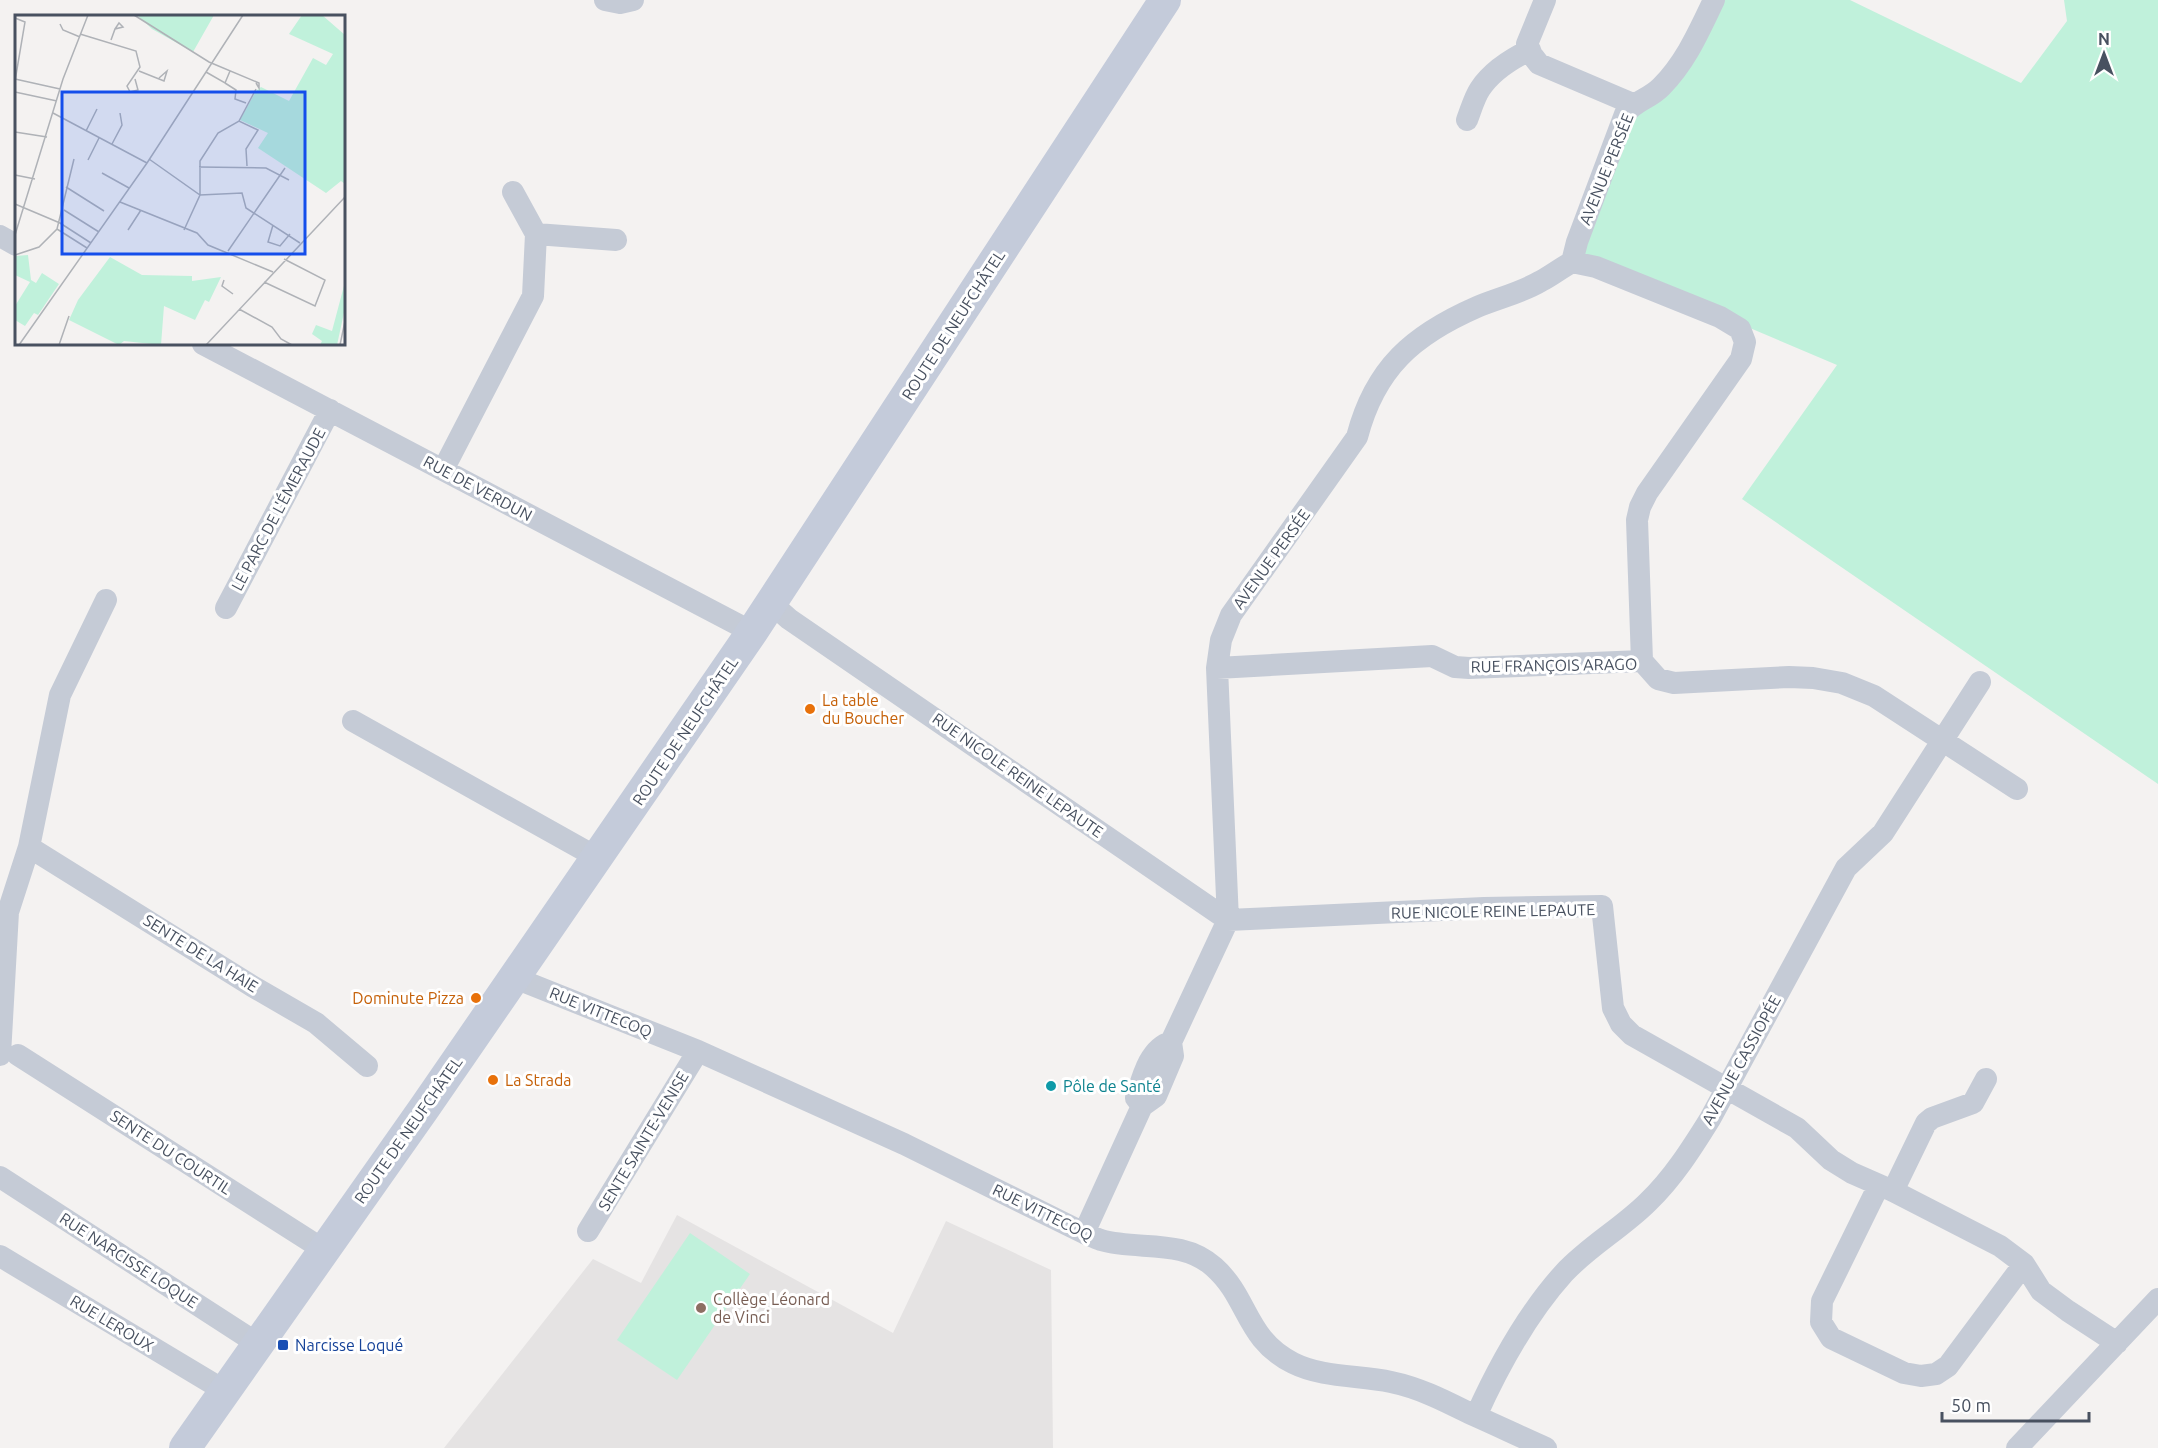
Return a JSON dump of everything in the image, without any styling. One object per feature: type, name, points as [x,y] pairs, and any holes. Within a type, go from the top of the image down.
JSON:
[{"type":"main road","name":"ROUTE DE NEUFCHÂTEL","points":[[185,1448],[515,978],[752,632],[1165,0]]},
{"type":"street","points":[[605,0],[620,3],[633,0]]},
{"type":"street","points":[[1545,0],[1527,44],[1539,64],[1633,104]]},
{"type":"street","name":"AVENUE PERSÉE","points":[[1084,1233],[1142,1106],[1156,1096],[1173,1056],[1171,1042],[1228,920],[1217,668],[1221,640],[1231,615],[1357,437],[1362,416],[1375,387],[1389,367],[1443,323],[1541,281],[1572,262],[1577,242],[1625,114],[1633,104],[1652,96],[1688,54],[1714,0]]},
{"type":"street","points":[[1467,120],[1480,89],[1489,79],[1508,60],[1530,50]]},
{"type":"street","points":[[443,470],[533,296],[536,234],[513,192]]},
{"type":"street","points":[[536,234],[616,240]]},
{"type":"street","points":[[0,236],[15,244]]},
{"type":"street","points":[[1572,262],[1590,265],[1720,317],[1740,329],[1745,342],[1741,359],[1647,493],[1640,507],[1636,520],[1642,661]]},
{"type":"street","name":"RUE DE VERDUN","points":[[209,345],[752,632]]},
{"type":"street","name":"LE PARC DE L'ÉMERAUDE","points":[[226,608],[330,410]]},
{"type":"street","points":[[9,1055],[8,912],[29,847],[60,695],[106,600]]},
{"type":"street","name":"RUE NICOLE REINE LEPAUTE","points":[[771,603],[789,619],[1228,920],[1484,908],[1602,906],[1613,1008],[1621,1024],[1632,1035],[1797,1128],[1831,1160],[1852,1173],[2000,1246],[2024,1264],[2041,1291],[2117,1343]]},
{"type":"street","name":"RUE FRANÇOIS ARAGO","points":[[1217,668],[1432,657],[1455,667],[1469,668],[1642,661],[1658,679],[1674,683],[1789,677],[1813,678],[1842,683],[1874,696],[2017,789]]},
{"type":"street","name":"AVENUE CASSIOPÉE","points":[[1476,1416],[1512,1345],[1538,1306],[1565,1272],[1646,1204],[1685,1158],[1726,1089],[1846,868],[1883,833],[1980,682]]},
{"type":"street","points":[[354,721],[598,858]]},
{"type":"street","name":"SENTE DE LA HAIE","points":[[29,847],[252,986],[316,1023],[367,1066]]},
{"type":"street","name":"RUE VITTECOQ","points":[[515,978],[698,1051],[904,1144],[1101,1240],[1170,1247],[1198,1257],[1213,1266],[1224,1279],[1262,1341],[1272,1352],[1312,1371],[1391,1382],[1423,1391],[1546,1448]]},
{"type":"street","name":"SENTE SAINTE-VENISE","points":[[588,1231],[698,1051]]},
{"type":"street","name":"SENTE DU COURTIL","points":[[9,1055],[324,1250]]},
{"type":"street","points":[[1986,1079],[1973,1103],[1932,1118],[1926,1123],[1822,1301],[1821,1322],[1831,1338],[1904,1374],[1921,1376],[1936,1374],[1948,1366],[2024,1264]]},
{"type":"street","name":"RUE NARCISSE LOQUE","points":[[0,1176],[258,1344]]},
{"type":"street","name":"RUE LEROUX","points":[[0,1256],[225,1391]]},
{"type":"street","points":[[2017,1448],[2158,1299]]},
{"type":"shaded area","name":"Collège Léonard de Vinci","points":[[677,1215],[893,1333],[946,1221],[1051,1270],[1053,1448],[444,1448],[593,1259],[641,1283]]},
{"type":"green space","points":[[1720,0],[1850,0],[2021,83],[2067,21],[2064,0],[2158,0],[2158,784],[1742,499],[1837,365],[1580,256],[1636,116]]},
{"type":"green space","points":[[690,1233],[750,1274],[677,1380],[617,1340]]},
{"type":"place","name":"La table du Boucher","points":[[810,709]]},
{"type":"place","name":"Dominute Pizza","points":[[476,998]]},
{"type":"place","name":"La Strada","points":[[493,1080]]},
{"type":"place","name":"Pôle de Santé","points":[[1051,1086]]},
{"type":"place","name":"Collège Léonard de Vinci","points":[[701,1308]]},
{"type":"place","name":"Narcisse Loqué","points":[[283,1345]]}]
